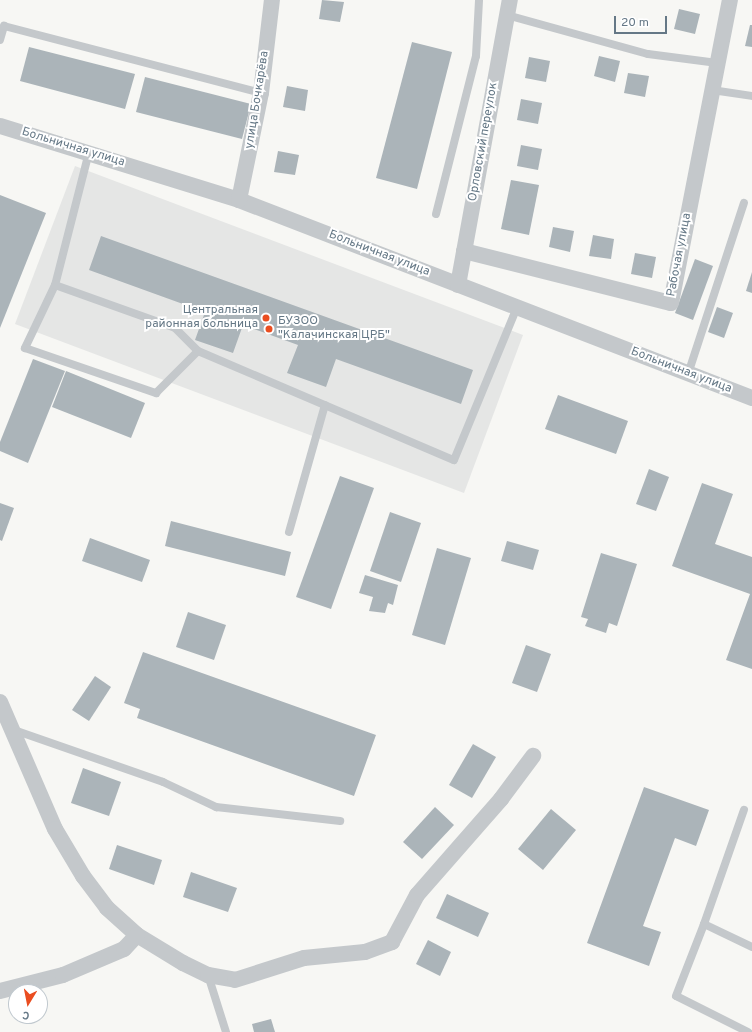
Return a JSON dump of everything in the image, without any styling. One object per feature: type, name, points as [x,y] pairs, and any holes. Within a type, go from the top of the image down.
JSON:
[{"type":"street","name":"улица Бочкарёва","points":[[240,200],[261,93],[272,0]]},
{"type":"street","name":"Рабочая улица","points":[[464,252],[671,303],[730,0]]},
{"type":"street","name":"Орловский переулок","points":[[458,285],[509,7]]},
{"type":"street","name":"Больничная улица","points":[[0,126],[89,152],[240,200],[752,398]]},
{"type":"street","points":[[0,702],[14,730],[31,781],[83,876],[107,908],[136,935],[208,975],[235,980],[304,958],[365,952],[392,942],[417,895],[501,799],[533,756]]},
{"type":"street","points":[[0,991],[63,975],[124,949],[136,935]]},
{"type":"lane","points":[[436,214],[476,56],[479,0]]},
{"type":"lane","points":[[509,7],[648,54],[717,63]]},
{"type":"lane","points":[[0,40],[4,26],[261,93]]},
{"type":"lane","points":[[712,90],[752,96]]},
{"type":"lane","points":[[89,152],[55,286],[25,348],[156,393],[198,351]]},
{"type":"lane","points":[[688,374],[744,203]]},
{"type":"lane","points":[[55,286],[175,328],[198,351],[454,460],[517,307]]},
{"type":"lane","points":[[289,532],[325,405]]},
{"type":"lane","points":[[14,730],[163,782],[216,807],[340,821]]},
{"type":"lane","points":[[744,810],[704,924],[676,996],[748,1032]]},
{"type":"lane","points":[[704,924],[752,947]]},
{"type":"lane","points":[[208,975],[226,1032]]},
{"type":"shaded area","name":"БУЗОО \"Калачинская ЦРБ\"","points":[[75,166],[523,335],[464,493],[15,324]]},
{"type":"building","points":[[322,0],[344,2],[340,22],[319,19]]},
{"type":"building","points":[[679,9],[700,14],[695,34],[674,29]]},
{"type":"building","points":[[750,25],[752,25],[752,47],[745,46]]},
{"type":"building","points":[[412,42],[452,52],[417,189],[376,178]]},
{"type":"building","points":[[29,47],[135,74],[125,109],[20,81]]},
{"type":"building","points":[[599,56],[620,61],[615,82],[594,76]]},
{"type":"building","points":[[529,57],[550,61],[546,82],[525,78]]},
{"type":"building","points":[[628,73],[649,76],[645,97],[624,93]]},
{"type":"building","points":[[145,77],[251,104],[242,139],[136,112]]},
{"type":"building","points":[[287,86],[308,90],[305,111],[283,107]]},
{"type":"building","points":[[521,99],[542,103],[538,124],[517,120]]},
{"type":"building","points":[[521,145],[542,149],[538,170],[517,166]]},
{"type":"building","points":[[278,151],[299,155],[295,175],[274,172]]},
{"type":"building","points":[[511,180],[539,185],[529,235],[501,229]]},
{"type":"building","points":[[0,195],[46,213],[0,328]]},
{"type":"building","points":[[553,227],[574,231],[570,252],[549,247]]},
{"type":"building","points":[[593,235],[614,239],[611,259],[589,256]]},
{"type":"building","name":"Центральная районная больница","points":[[101,236],[473,370],[461,404],[336,359],[326,387],[287,373],[298,345],[243,325],[233,353],[195,340],[205,312],[89,270]]},
{"type":"building","points":[[635,253],[656,257],[652,278],[631,274]]},
{"type":"building","points":[[695,259],[713,266],[693,320],[675,313]]},
{"type":"building","points":[[752,272],[752,293],[746,291]]},
{"type":"building","points":[[717,307],[733,313],[724,338],[708,332]]},
{"type":"building","points":[[33,359],[65,371],[28,463],[0,451],[0,442]]},
{"type":"building","points":[[66,371],[145,403],[131,438],[52,407]]},
{"type":"building","points":[[558,395],[628,421],[616,454],[545,429]]},
{"type":"building","points":[[649,469],[669,477],[656,511],[636,504]]},
{"type":"building","points":[[340,476],[374,488],[331,609],[296,597]]},
{"type":"building","points":[[702,483],[733,494],[715,544],[752,557],[752,669],[726,660],[750,594],[672,566]]},
{"type":"building","points":[[0,503],[14,508],[2,541],[0,540]]},
{"type":"building","points":[[390,512],[421,523],[401,582],[370,571]]},
{"type":"building","points":[[171,521],[291,552],[285,576],[165,546]]},
{"type":"building","points":[[90,538],[150,560],[142,582],[82,561]]},
{"type":"building","points":[[507,541],[539,550],[533,570],[501,561]]},
{"type":"building","points":[[437,548],[471,558],[445,645],[412,635]]},
{"type":"building","points":[[601,553],[637,564],[617,626],[609,623],[606,633],[585,626],[588,619],[581,617]]},
{"type":"building","points":[[365,575],[398,585],[393,605],[388,603],[385,613],[369,611],[373,597],[359,593]]},
{"type":"building","points":[[188,612],[226,625],[214,660],[176,647]]},
{"type":"building","points":[[526,645],[551,654],[537,692],[512,683]]},
{"type":"building","points":[[143,652],[376,735],[354,796],[137,718],[140,709],[124,703]]},
{"type":"building","points":[[95,676],[111,687],[89,721],[72,710]]},
{"type":"building","points":[[473,744],[496,757],[472,798],[449,785]]},
{"type":"building","points":[[83,768],[121,782],[109,816],[71,803]]},
{"type":"building","points":[[644,787],[709,810],[696,846],[675,838],[643,926],[661,932],[649,966],[587,943]]},
{"type":"building","points":[[435,807],[454,825],[422,859],[403,842]]},
{"type":"building","points":[[551,809],[576,830],[543,870],[518,849]]},
{"type":"building","points":[[117,845],[162,860],[154,885],[109,869]]},
{"type":"building","points":[[191,872],[237,888],[228,912],[183,897]]},
{"type":"building","points":[[447,894],[489,913],[478,937],[436,918]]},
{"type":"building","points":[[428,940],[451,952],[440,976],[416,964]]},
{"type":"building","points":[[271,1019],[275,1032],[254,1032],[252,1024]]},
{"type":"place","name":"Центральная районная больница","points":[[266,318]]},
{"type":"place","name":"БУЗОО \"Калачинская ЦРБ\"","points":[[269,329]]}]
